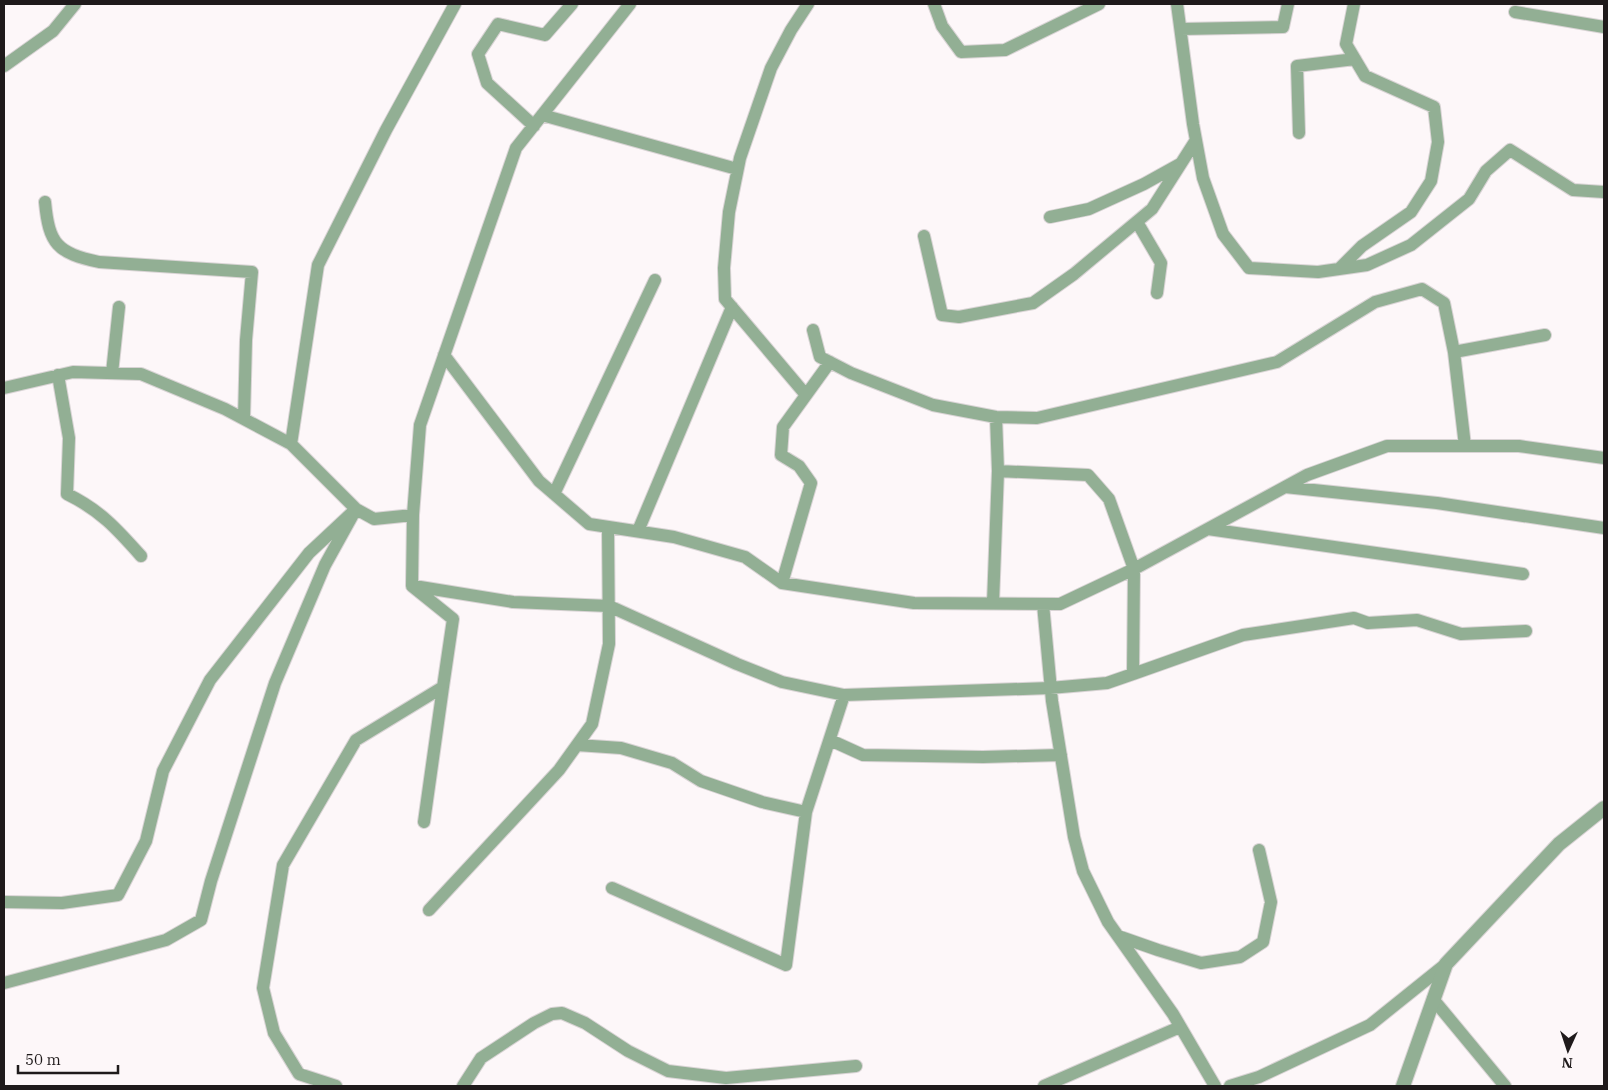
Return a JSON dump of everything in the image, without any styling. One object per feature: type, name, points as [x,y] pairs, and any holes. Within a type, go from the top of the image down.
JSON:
[{"type":"street","points":[[4,66],[53,32],[75,4]]},
{"type":"street","points":[[291,444],[318,265],[386,130],[454,4]]},
{"type":"street","points":[[534,126],[487,83],[478,54],[498,24],[545,35],[572,4]]},
{"type":"street","points":[[412,586],[413,516],[420,425],[516,148],[630,4]]},
{"type":"street","points":[[806,395],[725,299],[724,268],[729,212],[737,170],[771,68],[791,30],[808,4]]},
{"type":"street","points":[[934,4],[942,26],[962,52],[1006,50],[1098,4]]},
{"type":"street","points":[[1177,4],[1203,178],[1223,234],[1249,268],[1318,272],[1367,265],[1410,245],[1469,199],[1486,171],[1510,150],[1573,190],[1604,192]]},
{"type":"street","points":[[1181,29],[1283,27],[1288,4]]},
{"type":"street","points":[[1339,269],[1362,246],[1411,212],[1431,181],[1438,142],[1434,107],[1365,76],[1346,44],[1354,4]]},
{"type":"street","points":[[1515,12],[1604,27]]},
{"type":"street","points":[[1299,133],[1297,66],[1355,59]]},
{"type":"street","points":[[542,115],[737,170]]},
{"type":"street","points":[[924,236],[942,315],[959,317],[1033,303],[1074,274],[1152,209],[1196,140]]},
{"type":"street","points":[[1050,217],[1089,209],[1144,184],[1182,163]]},
{"type":"street","points":[[45,202],[47,229],[56,244],[77,257],[99,262],[252,272],[246,340],[244,419]]},
{"type":"street","points":[[1137,222],[1161,263],[1157,292]]},
{"type":"street","points":[[554,494],[655,280]]},
{"type":"street","points":[[813,330],[820,357],[852,373],[933,405],[996,417],[1038,418],[1277,362],[1376,302],[1422,289],[1444,303],[1454,352],[1465,446]]},
{"type":"street","points":[[112,373],[118,307]]},
{"type":"street","points":[[638,531],[732,307]]},
{"type":"street","points":[[1454,352],[1545,335]]},
{"type":"street","points":[[444,355],[538,481],[589,524],[674,537],[745,557],[782,583],[914,603],[1060,604],[1134,569],[1306,475],[1387,446],[1519,446],[1604,458]]},
{"type":"street","points":[[782,583],[811,483],[798,466],[781,455],[783,427],[830,362]]},
{"type":"street","points":[[4,388],[73,372],[141,374],[244,419],[291,444],[356,509],[374,519],[413,516]]},
{"type":"street","points":[[58,375],[69,438],[68,494],[90,505],[112,523],[141,556]]},
{"type":"street","points":[[993,603],[998,471],[996,417]]},
{"type":"street","points":[[998,471],[1088,475],[1109,499],[1134,569],[1133,674]]},
{"type":"street","points":[[1285,487],[1437,503],[1604,528]]},
{"type":"street","points":[[4,902],[62,903],[118,895],[146,841],[163,771],[210,680],[309,553],[356,509]]},
{"type":"street","points":[[4,983],[166,940],[201,920],[211,881],[275,683],[325,565],[356,509]]},
{"type":"street","points":[[429,910],[559,770],[592,724],[609,644],[608,526]]},
{"type":"street","points":[[1208,530],[1523,574]]},
{"type":"street","points":[[412,586],[513,602],[609,606],[737,664],[782,682],[844,695],[1050,688],[1107,683],[1243,635],[1354,618],[1368,623],[1417,620],[1461,634],[1526,631]]},
{"type":"street","points":[[412,586],[453,619],[424,822]]},
{"type":"street","points":[[1043,604],[1050,688],[1074,836],[1083,871],[1108,922],[1180,1027],[1214,1086]]},
{"type":"street","points":[[336,1086],[298,1080],[274,1033],[263,988],[282,864],[356,740],[443,687]]},
{"type":"street","points":[[612,888],[786,965],[806,812],[844,695]]},
{"type":"street","points":[[830,740],[863,755],[983,757],[1061,755]]},
{"type":"street","points":[[577,745],[621,748],[672,763],[701,781],[762,802],[806,812]]},
{"type":"street","points":[[1230,1086],[1259,1077],[1370,1025],[1446,964],[1559,844],[1604,808]]},
{"type":"street","points":[[1118,936],[1201,963],[1240,957],[1263,942],[1269,910],[1270,902],[1259,850]]},
{"type":"street","points":[[1403,1086],[1446,964]]},
{"type":"street","points":[[1434,999],[1505,1086]]},
{"type":"street","points":[[463,1086],[481,1058],[552,1014],[562,1013],[584,1023],[636,1055],[668,1071],[726,1078],[856,1066]]},
{"type":"street","points":[[1044,1086],[1180,1027]]}]
